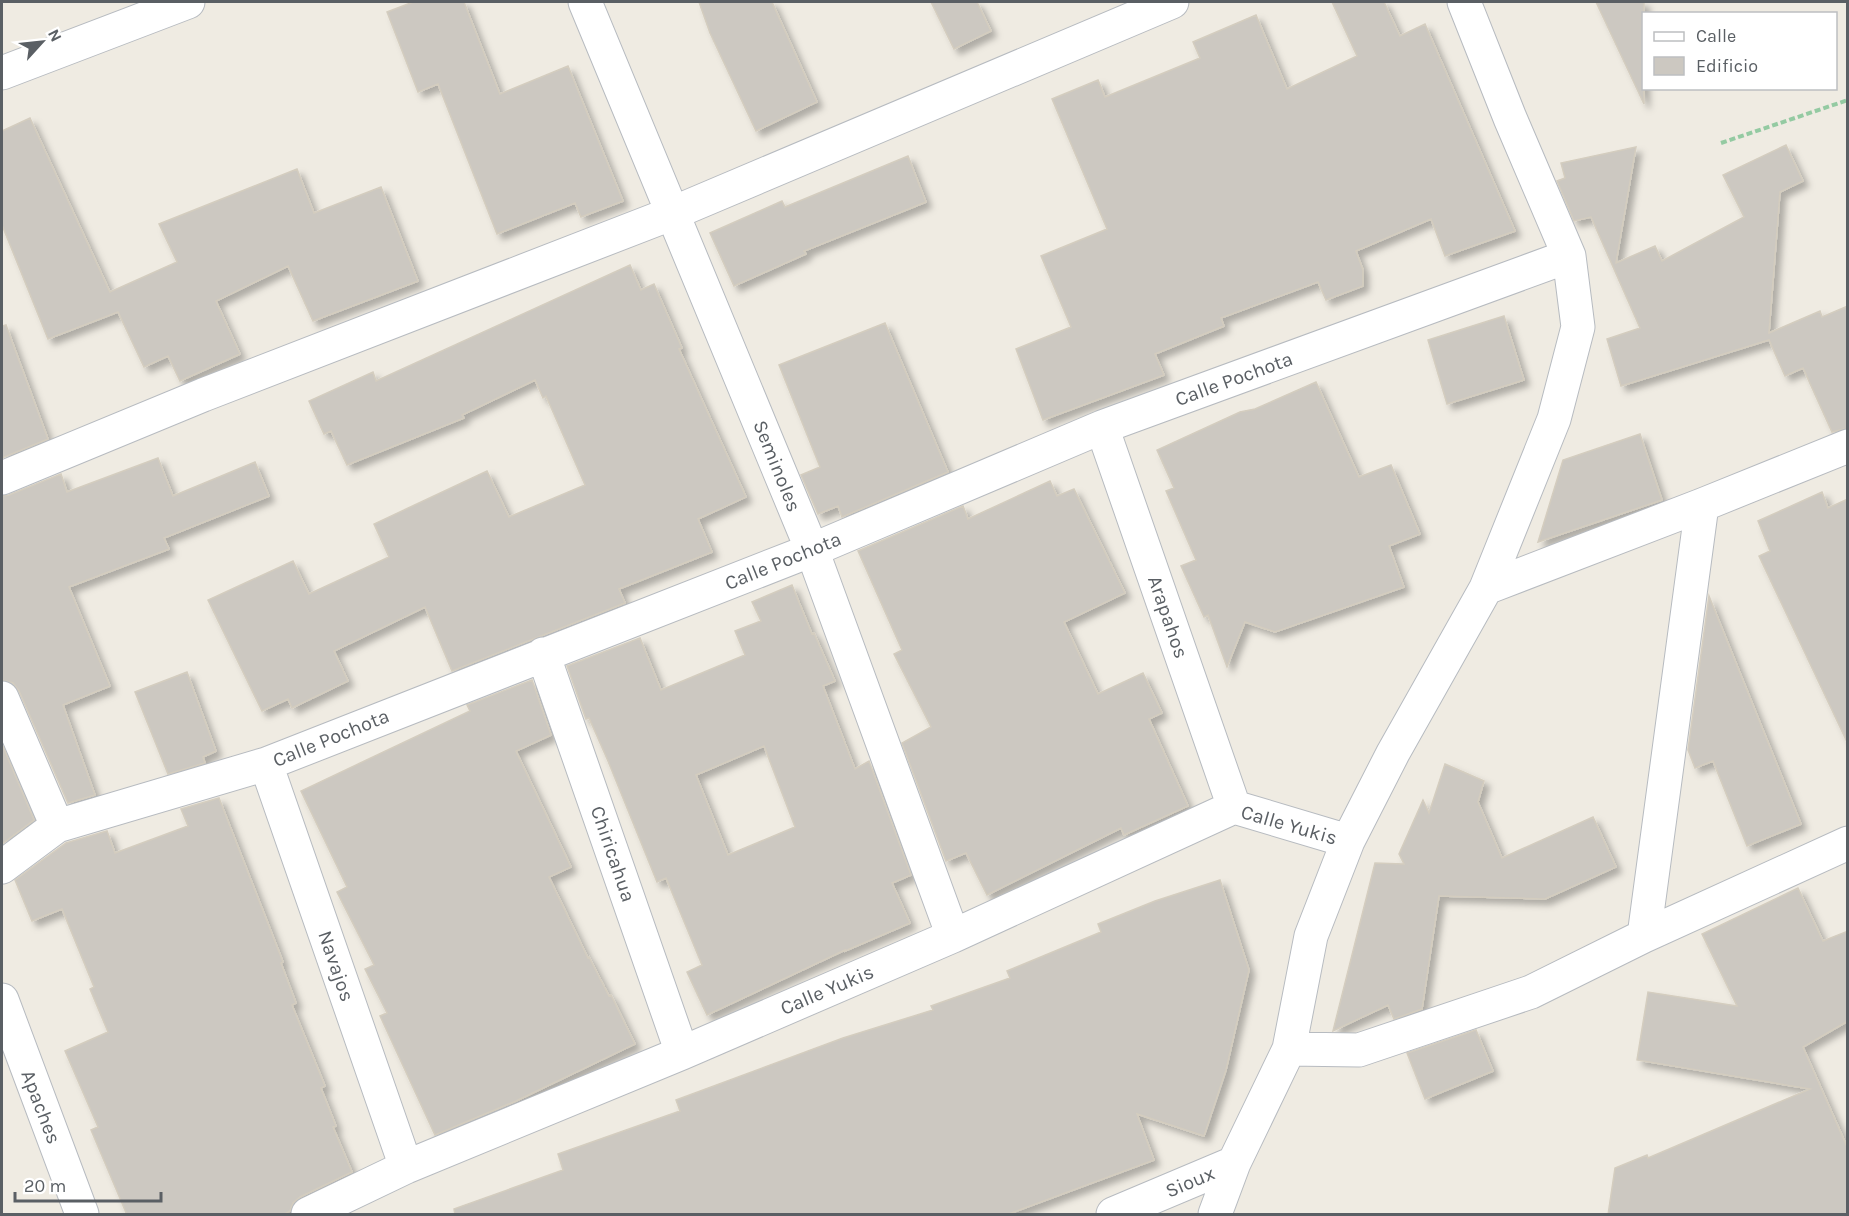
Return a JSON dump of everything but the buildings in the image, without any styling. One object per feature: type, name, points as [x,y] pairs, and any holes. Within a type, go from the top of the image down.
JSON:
[{"type":"street","points":[[2,73],[188,2]]},
{"type":"street","name":"Seminoles","points":[[585,2],[812,550],[953,936]]},
{"type":"street","points":[[2,478],[214,391],[673,213],[1172,2]]},
{"type":"street","points":[[1215,1215],[1234,1163],[1289,1049],[1311,936],[1348,841],[1486,588],[1554,418],[1578,327],[1569,256],[1510,118],[1464,2]]},
{"type":"street","name":"Calle Pochota","points":[[2,867],[57,826],[266,764],[812,550],[1102,427],[1569,256]]},
{"type":"street","name":"Arapahos","points":[[1102,427],[1234,807]]},
{"type":"street","points":[[1486,588],[1848,446]]},
{"type":"street","points":[[1644,936],[1702,505]]},
{"type":"street","name":"Chiricahua","points":[[543,654],[682,1053]]},
{"type":"street","points":[[2,698],[57,826]]},
{"type":"street","name":"Navajos","points":[[266,764],[406,1167]]},
{"type":"street","name":"Calle Yukis","points":[[308,1215],[406,1167],[682,1053],[953,936],[1234,807],[1348,841]]},
{"type":"street","points":[[1289,1049],[1359,1050],[1532,992],[1644,936],[1848,843]]},
{"type":"street","name":"Apaches","points":[[2,1000],[82,1215]]},
{"type":"street","name":"Sioux","points":[[1113,1215],[1234,1163]]},
{"type":"path","points":[[1721,143],[1848,100]]}]
